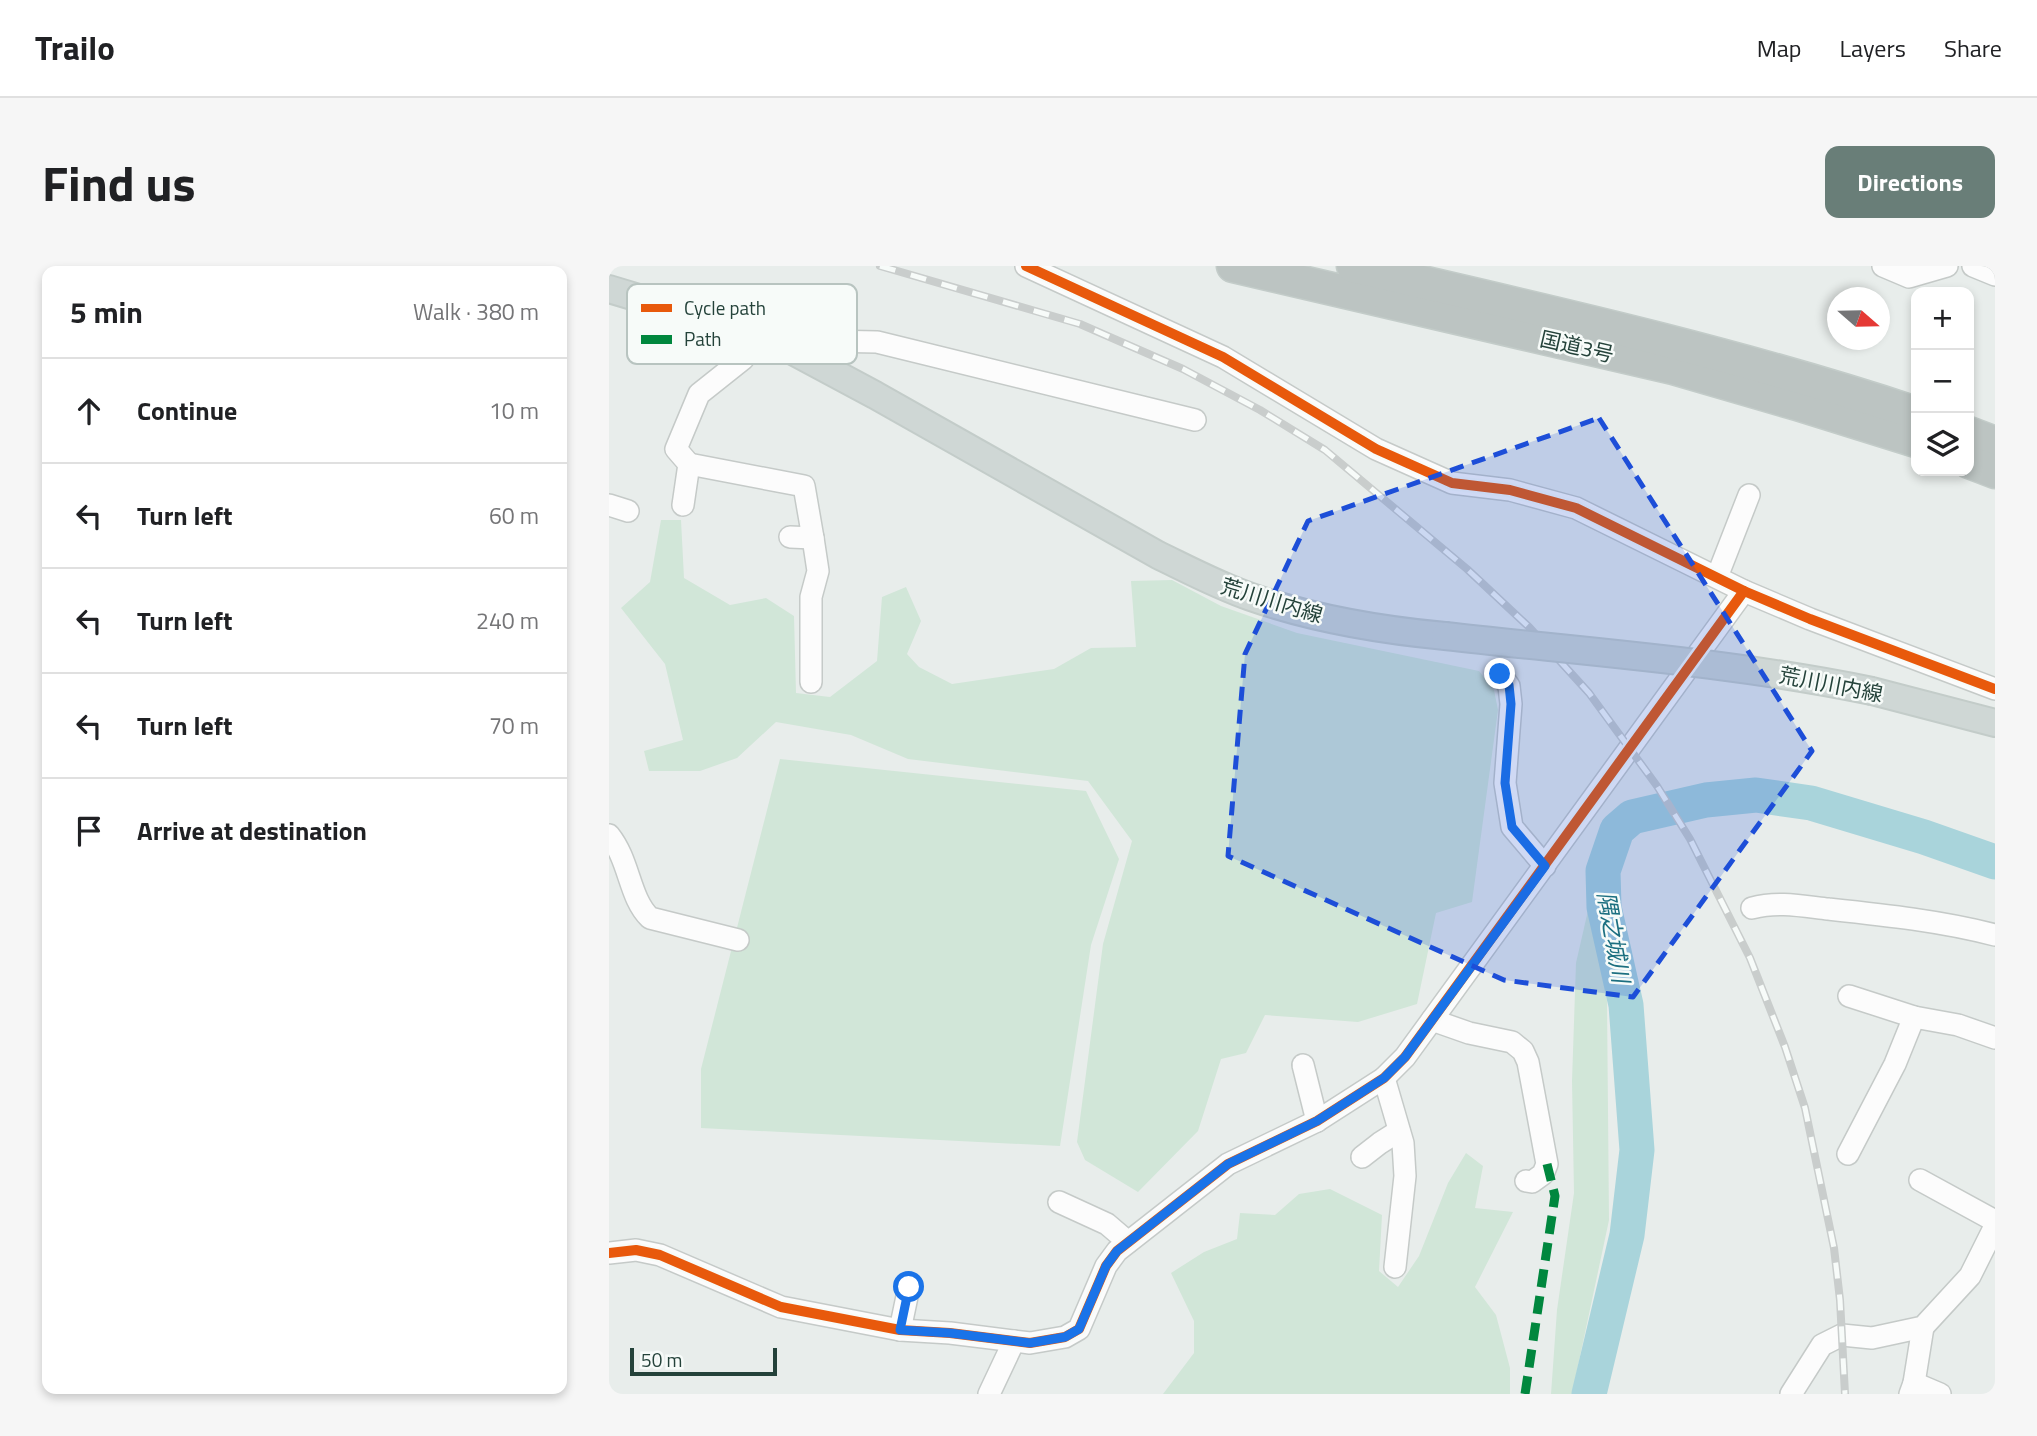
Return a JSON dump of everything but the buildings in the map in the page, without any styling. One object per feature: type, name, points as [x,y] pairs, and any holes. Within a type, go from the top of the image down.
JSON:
[{"type":"highway","name":"国道3号","points":[[1233,266],[1673,368],[1911,440]]},
{"type":"highway","name":"国道3号","points":[[1353,266],[1679,343],[1806,378],[1911,411]]},
{"type":"highway","points":[[1974,435],[1995,443]]},
{"type":"highway","points":[[1974,464],[1995,472]]},
{"type":"main road","name":"荒川川内線","points":[[609,289],[627,294]]},
{"type":"main road","name":"荒川川内線","points":[[816,364],[1158,555],[1251,597],[1294,610],[1397,631],[1742,667],[1799,676],[1872,691],[1995,723]]},
{"type":"street","points":[[1026,266],[1223,357],[1376,449],[1452,483],[1510,490],[1576,508],[1744,591],[1809,619],[1995,689]]},
{"type":"street","points":[[1883,266],[1909,276],[1947,266]]},
{"type":"street","points":[[1973,266],[1995,275]]},
{"type":"street","points":[[857,342],[877,342],[1195,420]]},
{"type":"street","points":[[737,364],[699,394],[676,449],[689,464],[804,486],[818,571],[811,597],[811,682]]},
{"type":"street","points":[[683,505],[689,464]]},
{"type":"street","points":[[1717,577],[1749,495]]},
{"type":"street","points":[[790,537],[813,538]]},
{"type":"street","points":[[609,1253],[636,1250],[660,1255],[781,1307],[900,1330],[1030,1343],[1065,1337],[1079,1329],[1106,1266],[1117,1251],[1228,1164],[1317,1121],[1384,1078],[1405,1057],[1744,591]]},
{"type":"street","points":[[1500,674],[1509,685],[1511,704],[1505,783],[1512,827],[1545,866]]},
{"type":"street","points":[[609,835],[618,846],[639,907],[650,918],[738,940]]},
{"type":"street","points":[[1752,908],[1769,903],[1859,912],[1995,935]]},
{"type":"street","points":[[1849,996],[1914,1017],[1958,1025],[1995,1038]]},
{"type":"street","points":[[1848,1154],[1895,1064],[1914,1017]]},
{"type":"street","points":[[1432,1020],[1469,1033],[1512,1042],[1523,1051],[1528,1062],[1547,1164],[1543,1174],[1532,1182],[1525,1181]]},
{"type":"street","points":[[1303,1065],[1317,1121]]},
{"type":"street","points":[[1384,1078],[1403,1143],[1405,1176],[1395,1267]]},
{"type":"street","points":[[1362,1157],[1399,1131]]},
{"type":"street","points":[[1920,1180],[1995,1223],[1970,1276],[1923,1327],[1912,1388],[1940,1394]]},
{"type":"street","points":[[1059,1202],[1107,1224],[1128,1242]]},
{"type":"street","points":[[900,1330],[909,1287]]},
{"type":"street","points":[[1791,1394],[1822,1345],[1842,1335],[1872,1338],[1923,1327]]},
{"type":"street","points":[[989,1394],[1014,1341]]},
{"type":"highlighted area","points":[[1599,418],[1812,751],[1633,997],[1504,980],[1228,856],[1245,654],[1308,521]]},
{"type":"green space","points":[[661,520],[681,520],[684,578],[730,605],[766,598],[794,616],[796,693],[830,697],[877,661],[882,597],[906,587],[921,621],[907,654],[919,667],[952,684],[1054,669],[1091,648],[1136,647],[1131,581],[1172,580],[1221,606],[1297,633],[1479,671],[1494,690],[1498,710],[1472,902],[1436,913],[1417,1004],[1358,1022],[1265,1015],[1246,1053],[1221,1059],[1198,1131],[1138,1192],[1085,1160],[1077,1142],[1103,944],[1132,841],[1088,781],[908,759],[851,735],[776,722],[737,758],[700,771],[649,771],[644,751],[683,740],[665,664],[621,608],[650,582]]},
{"type":"green space","points":[[780,759],[1086,791],[1119,859],[1091,945],[1060,1146],[701,1128],[701,1069]]},
{"type":"green space","points":[[1592,893],[1607,1001],[1609,1220],[1572,1394],[1551,1394],[1557,1310],[1574,1193],[1572,1081],[1576,963]]},
{"type":"green space","points":[[1466,1153],[1483,1166],[1475,1208],[1513,1212],[1475,1287],[1496,1315],[1510,1368],[1510,1394],[1163,1394],[1194,1353],[1194,1321],[1171,1273],[1204,1252],[1237,1239],[1240,1213],[1275,1215],[1299,1194],[1330,1189],[1382,1215],[1379,1271],[1398,1287],[1419,1256],[1448,1183]]},
{"type":"waterway","name":"隅之城川","points":[[1589,1394],[1627,1235],[1637,1150],[1626,1005],[1604,907],[1603,871],[1617,830],[1632,817],[1706,800],[1756,795],[1811,803],[1924,837],[1995,862]]},
{"type":"railway","points":[[880,266],[1080,324],[1183,369],[1260,410],[1325,450],[1467,569],[1529,627],[1589,693],[1657,786],[1690,839],[1750,958],[1785,1047],[1805,1108],[1834,1248],[1845,1394]]},
{"type":"marked path","points":[[1525,1394],[1555,1196],[1547,1164]]},
{"type":"cycle path","points":[[1026,266],[1223,357],[1376,449],[1452,483],[1510,490],[1576,508],[1744,591],[1995,689]]},
{"type":"cycle path","points":[[609,1253],[636,1250],[660,1255],[781,1307],[900,1330],[1030,1343],[1065,1337],[1079,1329],[1106,1266],[1117,1251],[1228,1164],[1317,1121],[1384,1078],[1405,1057],[1744,591]]},
{"type":"route","points":[[909,1287],[900,1330],[1030,1343],[1065,1337],[1079,1329],[1106,1266],[1117,1251],[1228,1164],[1317,1121],[1384,1078],[1405,1057],[1545,866],[1512,827],[1505,783],[1511,704],[1509,685],[1500,674]]}]
